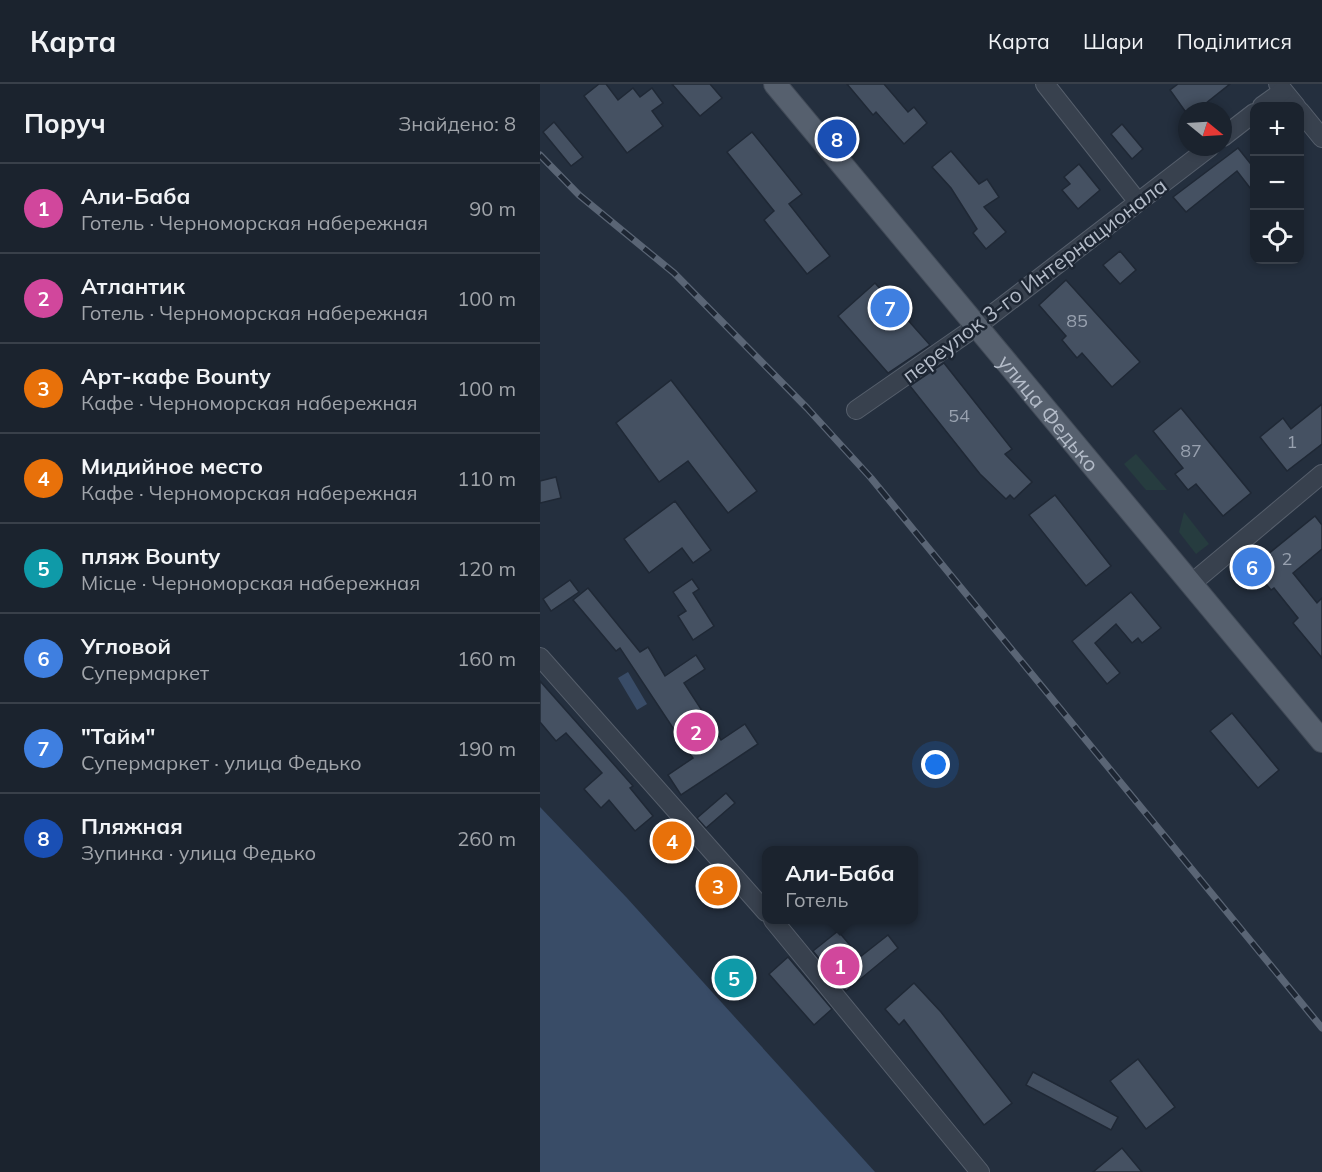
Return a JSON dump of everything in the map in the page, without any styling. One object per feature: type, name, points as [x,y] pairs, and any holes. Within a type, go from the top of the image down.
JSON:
[{"type":"main road","name":"улица Федько","points":[[775,84],[1322,741]]},
{"type":"street","points":[[1045,84],[1138,202]]},
{"type":"street","points":[[1266,102],[1280,87],[1293,102]]},
{"type":"street","points":[[1232,130],[1250,115]]},
{"type":"street","points":[[1304,117],[1322,138]]},
{"type":"street","name":"переулок 3-го Интернационала","points":[[856,410],[977,326],[1198,156]]},
{"type":"street","points":[[1192,583],[1322,474]]},
{"type":"street","points":[[540,657],[762,907]]},
{"type":"street","points":[[776,924],[980,1172]]},
{"type":"green space","points":[[1136,454],[1167,490],[1146,490],[1124,464]]},
{"type":"green space","points":[[1184,512],[1209,544],[1196,554],[1179,532]]},
{"type":"water","points":[[628,672],[647,704],[637,710],[618,678]]},
{"type":"water","points":[[540,807],[627,898],[875,1172],[540,1172]]},
{"type":"building","points":[[599,84],[606,84],[618,100],[633,88],[640,97],[652,88],[663,103],[652,111],[663,126],[627,153],[584,96]]},
{"type":"building","points":[[672,84],[710,84],[722,98],[700,116]]},
{"type":"building","points":[[847,84],[884,84],[908,112],[914,107],[927,123],[904,144],[876,112],[873,115]]},
{"type":"building","points":[[1178,84],[1230,84],[1207,102],[1179,102],[1170,90]]},
{"type":"building","points":[[554,122],[583,157],[571,166],[543,132]]},
{"type":"building","points":[[1122,124],[1143,149],[1132,159],[1111,134]]},
{"type":"building","points":[[752,132],[802,194],[789,204],[830,256],[807,274],[764,220],[774,211],[727,152]]},
{"type":"building","points":[[1238,148],[1250,163],[1250,188],[1237,171],[1186,212],[1173,197],[1227,156],[1232,156],[1232,153]]},
{"type":"building","points":[[951,151],[979,184],[987,179],[999,197],[984,207],[1006,232],[986,249],[973,233],[977,229],[951,188],[932,167]]},
{"type":"building","points":[[1079,164],[1100,190],[1078,209],[1062,190],[1070,184],[1064,177]]},
{"type":"building","points":[[1120,251],[1136,270],[1120,284],[1103,265]]},
{"type":"building","points":[[1066,280],[1140,362],[1112,387],[1082,353],[1077,358],[1062,340],[1066,336],[1039,305]]},
{"type":"building","points":[[875,283],[930,345],[888,373],[838,316]]},
{"type":"building","points":[[944,363],[1012,449],[1005,454],[1032,482],[1014,499],[1010,495],[1006,499],[980,474],[910,386]]},
{"type":"building","points":[[671,380],[757,491],[728,513],[688,461],[659,482],[616,423]]},
{"type":"building","points":[[1322,404],[1322,444],[1287,471],[1260,437],[1283,418],[1291,429]]},
{"type":"building","points":[[1181,408],[1251,493],[1223,516],[1196,484],[1188,490],[1175,474],[1183,468],[1153,431]]},
{"type":"building","points":[[556,477],[561,498],[540,503],[540,481]]},
{"type":"building","points":[[1055,495],[1111,566],[1086,586],[1029,515]]},
{"type":"building","points":[[675,501],[711,550],[693,563],[682,548],[649,573],[624,539]]},
{"type":"building","points":[[1315,516],[1322,525],[1322,549],[1293,573],[1317,603],[1322,598],[1322,658],[1293,623],[1298,618],[1274,588],[1271,590],[1252,567]]},
{"type":"building","points":[[692,579],[699,589],[693,593],[714,626],[693,640],[678,616],[686,611],[673,592]]},
{"type":"building","points":[[570,580],[579,592],[551,611],[543,599]]},
{"type":"building","points":[[588,588],[640,652],[648,647],[665,676],[696,655],[705,669],[684,683],[721,740],[745,724],[758,744],[681,795],[668,775],[693,758],[620,648],[616,651],[573,600]]},
{"type":"building","points":[[1131,592],[1161,628],[1142,643],[1138,638],[1132,643],[1116,624],[1095,643],[1120,673],[1107,684],[1072,641]]},
{"type":"building","points":[[540,681],[633,786],[630,788],[653,816],[635,831],[609,800],[601,808],[584,789],[602,773],[566,733],[556,741],[540,722]]},
{"type":"building","points":[[1232,713],[1279,770],[1258,788],[1210,731]]},
{"type":"building","points":[[726,793],[735,803],[706,828],[697,818]]},
{"type":"building","points":[[675,826],[693,846],[673,861],[658,839]]},
{"type":"building","points":[[838,931],[860,957],[888,935],[898,948],[846,991],[813,951]]},
{"type":"building","points":[[788,957],[832,1009],[814,1025],[769,974]]},
{"type":"building","points":[[914,983],[941,1012],[1012,1103],[984,1125],[904,1020],[899,1025],[885,1009]]},
{"type":"building","points":[[1138,1059],[1175,1107],[1146,1129],[1110,1081]]},
{"type":"building","points":[[1033,1072],[1118,1117],[1111,1130],[1026,1085]]},
{"type":"building","points":[[1122,1148],[1142,1172],[1093,1172]]},
{"type":"railway","points":[[540,155],[579,195],[674,273],[807,408],[871,478],[1322,1028]]},
{"type":"place","name":"Пляжная","points":[[837,139]]},
{"type":"place","name":"\"Тайм\"","points":[[890,308]]},
{"type":"place","name":"Угловой","points":[[1252,567]]},
{"type":"place","name":"Атлантик","points":[[696,732]]},
{"type":"place","name":"Мидийное место","points":[[672,841]]},
{"type":"place","name":"Арт-кафе Bounty","points":[[718,886]]},
{"type":"place","name":"Али-Баба","points":[[840,966]]},
{"type":"place","name":"пляж Bounty","points":[[734,978]]}]
